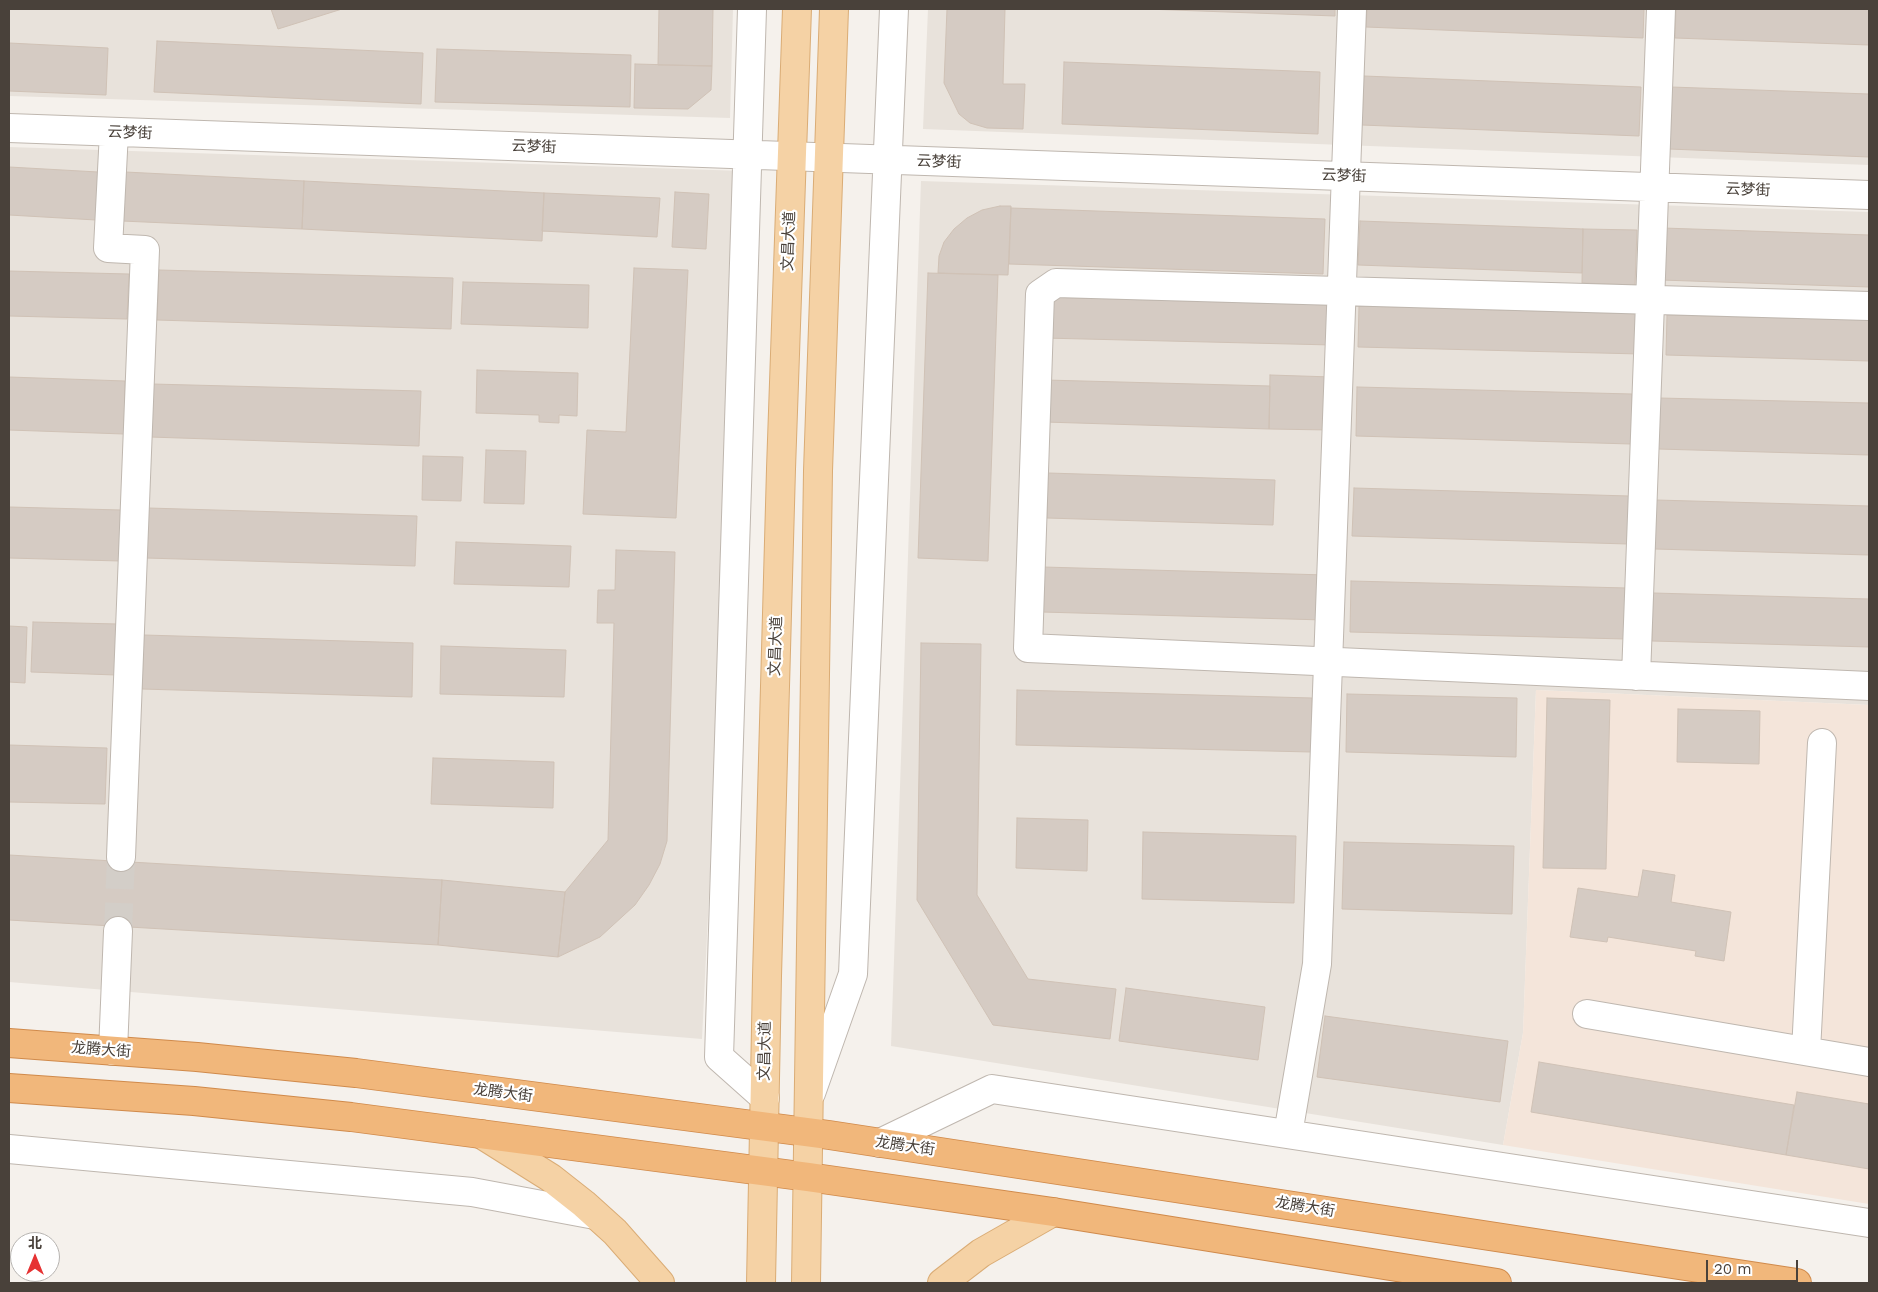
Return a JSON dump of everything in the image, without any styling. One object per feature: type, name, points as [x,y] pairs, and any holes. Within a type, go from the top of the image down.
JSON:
[{"type":"highway","name":"龙腾大街","points":[[9,1043],[113,1050],[356,1073],[808,1132],[1796,1283]]},
{"type":"highway","points":[[9,1088],[194,1100],[351,1117],[481,1134],[808,1177],[1052,1212],[1497,1283]]},
{"type":"main road","name":"文昌大道","points":[[761,1283],[781,469],[797,9]]},
{"type":"main road","points":[[806,1283],[818,471],[834,9]]},
{"type":"main road","points":[[481,1134],[551,1178],[596,1214],[615,1232],[660,1283]]},
{"type":"main road","points":[[942,1283],[988,1249],[1052,1212]]},
{"type":"street","points":[[752,9],[719,1057],[765,1098]]},
{"type":"street","points":[[809,1100],[853,974],[894,9]]},
{"type":"street","points":[[1288,1134],[1317,964],[1352,9]]},
{"type":"street","points":[[1636,676],[1661,9]]},
{"type":"street","name":"云梦街","points":[[9,128],[1869,195]]},
{"type":"street","points":[[114,132],[108,248],[145,250],[120,857]]},
{"type":"street","points":[[1869,306],[1056,282],[1040,294],[1028,648],[1869,686]]},
{"type":"street","points":[[1806,1051],[1822,743]]},
{"type":"street","points":[[113,1050],[118,931]]},
{"type":"street","points":[[1588,1014],[1869,1062]]},
{"type":"street","points":[[880,1143],[992,1089],[1869,1223]]},
{"type":"street","points":[[9,1149],[472,1192],[596,1214]]},
{"type":"shaded area","points":[[9,9],[733,9],[730,118],[9,96]]},
{"type":"shaded area","points":[[928,9],[1869,9],[1869,165],[923,129]]},
{"type":"shaded area","points":[[9,147],[744,171],[702,1039],[9,982]]},
{"type":"shaded area","points":[[921,181],[1869,212],[1869,705],[1536,690],[1523,1033],[1503,1145],[891,1046]]},
{"type":"shaded area","points":[[1536,690],[1869,705],[1869,1204],[1503,1145],[1523,1033]]},
{"type":"building","points":[[271,9],[342,9],[278,29]]},
{"type":"building","points":[[659,9],[713,9],[712,66],[658,65]]},
{"type":"building","points":[[947,9],[1005,9],[1003,84],[1025,84],[1023,129],[987,128],[970,123],[959,114],[944,83]]},
{"type":"building","points":[[1146,9],[1335,9],[1335,16]]},
{"type":"building","points":[[1367,9],[1644,9],[1643,38],[1366,27]]},
{"type":"building","points":[[1676,9],[1869,9],[1869,45],[1675,38]]},
{"type":"building","points":[[157,41],[423,53],[421,104],[154,92]]},
{"type":"building","points":[[9,43],[108,48],[106,95],[9,91]]},
{"type":"building","points":[[437,49],[631,55],[630,107],[435,102]]},
{"type":"building","points":[[1064,62],[1320,72],[1318,134],[1062,124]]},
{"type":"building","points":[[635,64],[712,66],[711,90],[688,109],[634,108]]},
{"type":"building","points":[[1364,76],[1641,87],[1639,136],[1362,125]]},
{"type":"building","points":[[1671,87],[1869,94],[1869,157],[1669,149]]},
{"type":"building","points":[[9,167],[98,172],[96,220],[9,215]]},
{"type":"building","points":[[125,172],[304,181],[302,229],[122,221]]},
{"type":"building","points":[[304,181],[544,193],[542,241],[302,229]]},
{"type":"building","points":[[675,192],[709,194],[706,249],[672,247]]},
{"type":"building","points":[[544,193],[660,198],[657,237],[542,231]]},
{"type":"building","points":[[1000,206],[1011,206],[1008,275],[938,273],[939,256],[944,242],[954,229],[967,218],[982,210]]},
{"type":"building","points":[[1011,208],[1325,219],[1323,274],[1009,264]]},
{"type":"building","points":[[1360,221],[1583,229],[1582,273],[1358,265]]},
{"type":"building","points":[[1663,228],[1869,235],[1869,287],[1661,280]]},
{"type":"building","points":[[1583,229],[1637,230],[1635,285],[1582,283]]},
{"type":"building","points":[[634,268],[688,270],[676,518],[583,514],[587,430],[626,432]]},
{"type":"building","points":[[159,270],[453,278],[451,329],[157,320]]},
{"type":"building","points":[[9,271],[129,274],[127,319],[9,316]]},
{"type":"building","points":[[928,273],[998,275],[988,561],[918,558]]},
{"type":"building","points":[[463,282],[589,285],[588,328],[461,324]]},
{"type":"building","points":[[1045,297],[1334,305],[1332,345],[1043,338]]},
{"type":"building","points":[[1359,306],[1641,314],[1640,354],[1358,347]]},
{"type":"building","points":[[1667,315],[1869,320],[1869,361],[1666,355]]},
{"type":"building","points":[[477,370],[578,373],[577,416],[559,415],[559,423],[539,422],[539,415],[476,413]]},
{"type":"building","points":[[1270,375],[1332,377],[1330,430],[1269,429]]},
{"type":"building","points":[[9,377],[125,381],[124,434],[9,430]]},
{"type":"building","points":[[1045,380],[1270,386],[1269,429],[1045,422]]},
{"type":"building","points":[[152,384],[421,391],[419,446],[150,437]]},
{"type":"building","points":[[1357,387],[1632,394],[1631,444],[1356,436]]},
{"type":"building","points":[[1659,398],[1869,403],[1869,455],[1658,449]]},
{"type":"building","points":[[486,450],[526,451],[524,504],[484,503]]},
{"type":"building","points":[[423,456],[463,457],[461,501],[422,500]]},
{"type":"building","points":[[1048,473],[1275,480],[1273,525],[1047,518]]},
{"type":"building","points":[[1354,488],[1629,496],[1628,544],[1352,536]]},
{"type":"building","points":[[1656,500],[1869,506],[1869,555],[1655,549]]},
{"type":"building","points":[[9,507],[121,510],[120,561],[9,558]]},
{"type":"building","points":[[148,508],[417,516],[415,566],[146,558]]},
{"type":"building","points":[[456,542],[571,546],[569,587],[454,584]]},
{"type":"building","points":[[616,550],[675,552],[667,841],[660,864],[649,885],[635,905],[600,937],[558,957],[565,892],[608,840],[614,623],[597,623],[598,590],[615,590]]},
{"type":"building","points":[[1043,567],[1326,575],[1324,620],[1042,612]]},
{"type":"building","points":[[1351,581],[1627,588],[1625,639],[1350,632]]},
{"type":"building","points":[[1653,593],[1869,599],[1869,647],[1652,641]]},
{"type":"building","points":[[33,622],[118,624],[116,675],[31,672]]},
{"type":"building","points":[[9,626],[27,627],[25,683],[9,682]]},
{"type":"building","points":[[144,635],[413,643],[412,697],[142,689]]},
{"type":"building","points":[[921,643],[981,644],[977,895],[1028,979],[1116,989],[1110,1039],[993,1025],[917,900]]},
{"type":"building","points":[[441,646],[566,650],[564,697],[440,694]]},
{"type":"building","points":[[1017,690],[1312,698],[1311,752],[1016,745]]},
{"type":"building","points":[[1347,694],[1517,698],[1516,757],[1346,752]]},
{"type":"building","points":[[1547,698],[1610,700],[1606,869],[1543,868]]},
{"type":"building","points":[[1678,709],[1760,711],[1759,764],[1677,762]]},
{"type":"building","points":[[9,745],[107,748],[105,804],[9,802]]},
{"type":"building","points":[[433,758],[554,762],[553,808],[431,804]]},
{"type":"building","points":[[1017,818],[1088,820],[1087,871],[1016,868]]},
{"type":"building","points":[[1143,832],[1296,836],[1294,903],[1142,899]]},
{"type":"building","points":[[1344,842],[1514,846],[1512,914],[1342,909]]},
{"type":"building","points":[[9,855],[442,880],[438,945],[9,920]]},
{"type":"building","points":[[1643,870],[1675,875],[1671,902],[1731,912],[1724,961],[1695,956],[1696,951],[1608,937],[1607,942],[1570,937],[1578,888],[1638,897]]},
{"type":"building","points":[[442,880],[565,892],[558,957],[438,945]]},
{"type":"building","points":[[1126,988],[1265,1007],[1258,1060],[1119,1041]]},
{"type":"building","points":[[1325,1016],[1508,1041],[1500,1102],[1317,1077]]},
{"type":"building","points":[[1539,1062],[1794,1105],[1786,1155],[1531,1112]]},
{"type":"building","points":[[1797,1092],[1869,1104],[1869,1169],[1786,1155]]},
{"type":"tunnel","points":[[118,931],[121,857]]}]
